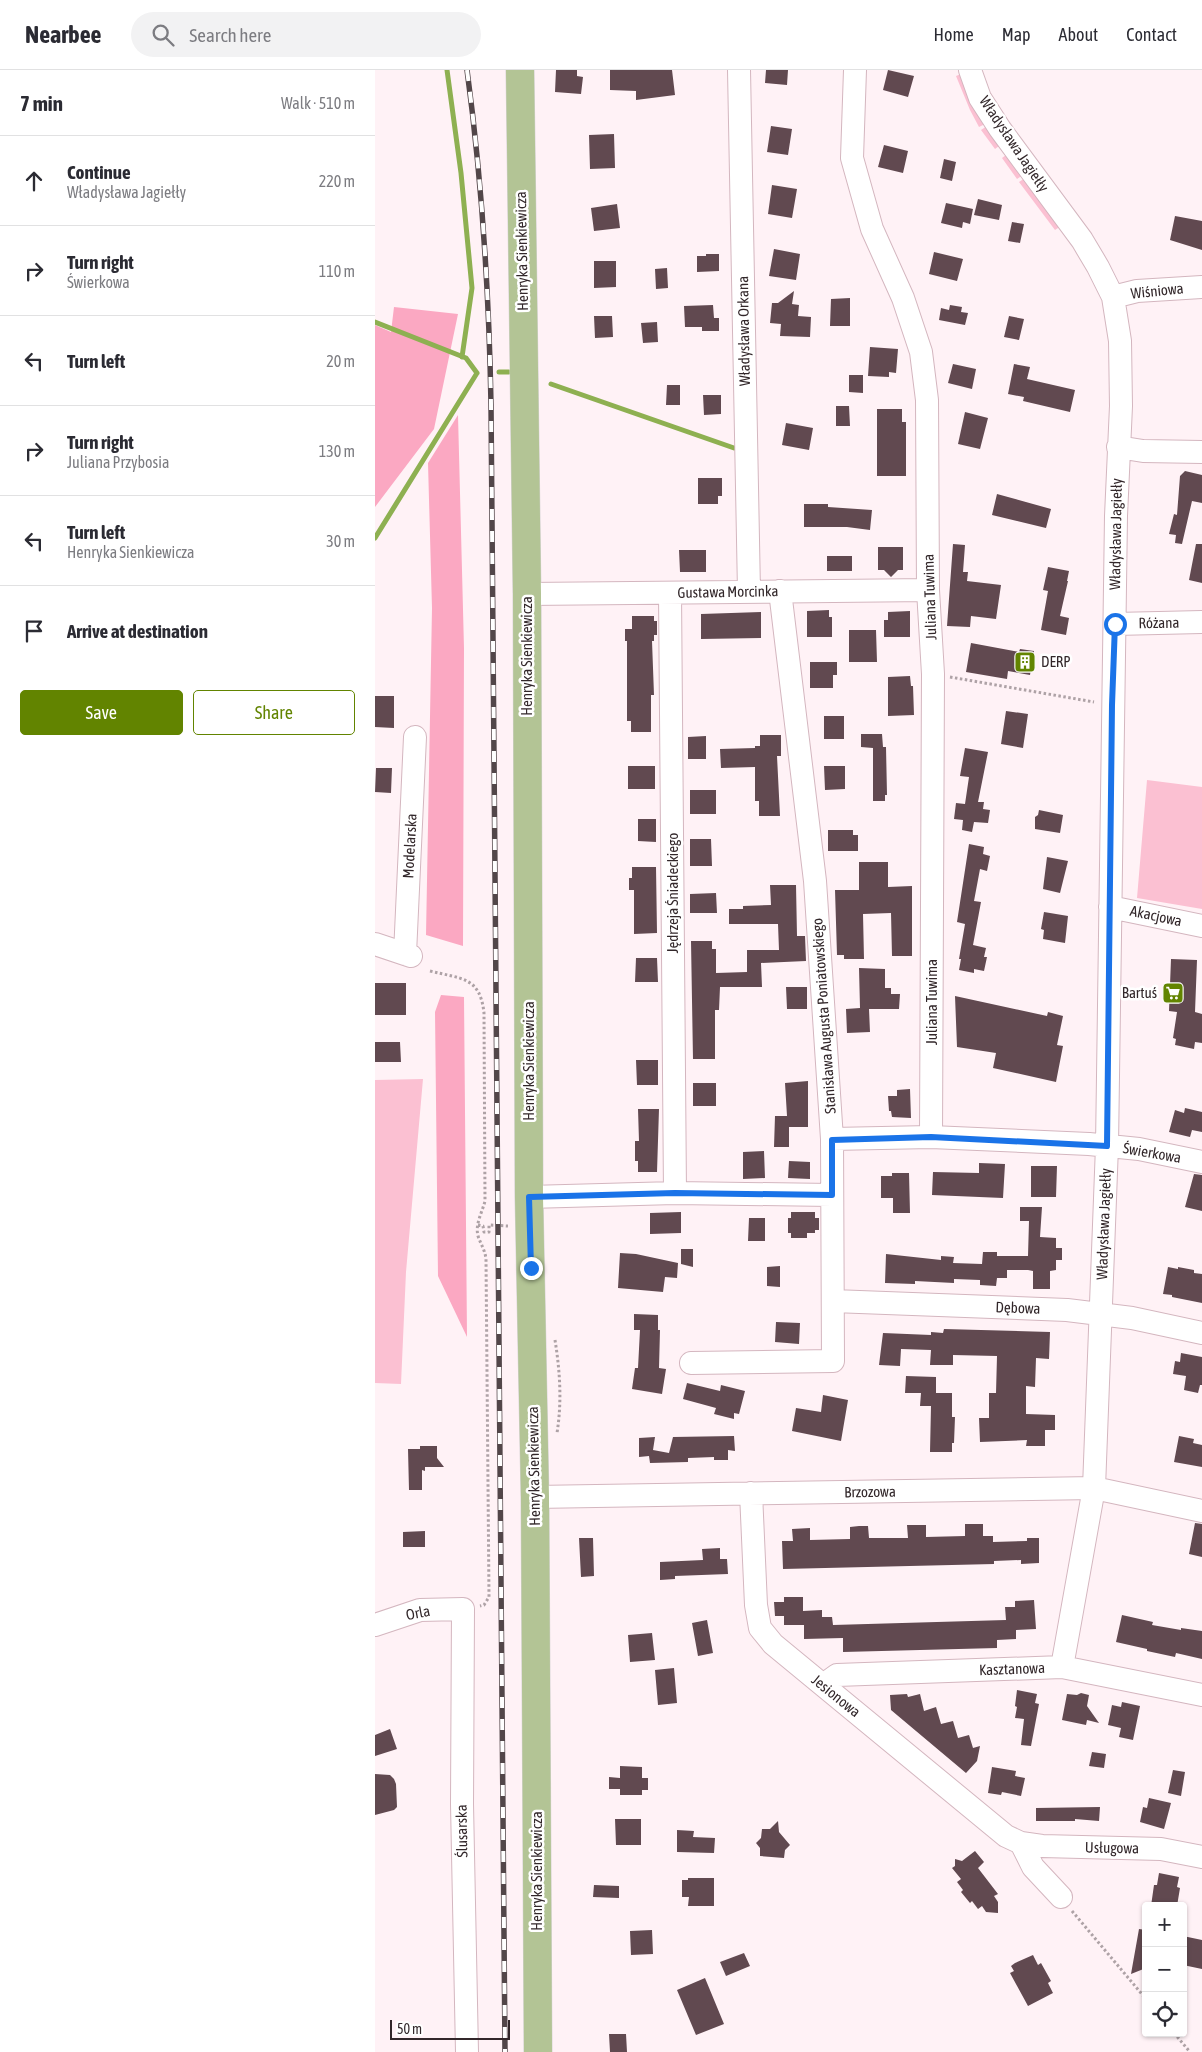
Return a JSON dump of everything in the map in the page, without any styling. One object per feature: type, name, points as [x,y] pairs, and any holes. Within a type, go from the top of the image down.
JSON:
[{"type":"main road","name":"Henryka Sienkiewicza","points":[[520,70],[527,594],[529,1197],[535,1497],[538,2052]]},
{"type":"street","name":"Władysława Orkana","points":[[739,70],[749,592]]},
{"type":"street","name":"Juliana Tuwima","points":[[855,70],[852,158],[872,228],[903,298],[921,352],[927,400],[928,590],[933,674],[931,1137]]},
{"type":"street","name":"Władysława Jagiełły","points":[[970,70],[980,98],[1000,129],[1082,240],[1113,297],[1120,341],[1121,406],[1118,447],[1112,705],[1107,1146],[1094,1488],[1062,1668]]},
{"type":"street","name":"Wiśniowa","points":[[1113,297],[1137,291],[1202,287]]},
{"type":"street","points":[[1118,447],[1143,451],[1202,452]]},
{"type":"street","name":"Gustawa Morcinka","points":[[527,594],[928,590]]},
{"type":"street","name":"Stanisława Augusta Poniatowskiego","points":[[691,1363],[833,1361],[832,1140],[815,881],[779,591]]},
{"type":"street","name":"Jędrzeja Śniadeckiego","points":[[671,593],[675,1193]]},
{"type":"street","name":"Różana","points":[[1115,624],[1202,622]]},
{"type":"street","name":"Modelarska","points":[[375,944],[408,955],[415,737]]},
{"type":"street","name":"Akacjowa","points":[[1110,907],[1202,926]]},
{"type":"street","name":"Świerkowa","points":[[832,1140],[931,1137],[1107,1146],[1202,1162]]},
{"type":"street","points":[[529,1197],[675,1193],[832,1195]]},
{"type":"street","name":"Dębowa","points":[[833,1301],[1067,1310],[1132,1318],[1202,1333]]},
{"type":"street","name":"Brzozowa","points":[[535,1497],[1094,1488],[1202,1510]]},
{"type":"street","name":"Jesionowa","points":[[751,1493],[756,1605],[760,1628],[773,1644],[1006,1836],[1021,1843]]},
{"type":"street","name":"Orla","points":[[375,1625],[420,1610],[463,1609]]},
{"type":"street","name":"Ślusarska","points":[[463,1609],[462,1804],[467,2052]]},
{"type":"street","name":"Kasztanowa","points":[[823,1685],[837,1675],[1062,1668],[1202,1695]]},
{"type":"street","points":[[1021,1843],[1033,1867],[1061,1897]]},
{"type":"street","name":"Usługowa","points":[[1021,1843],[1042,1846],[1161,1849],[1202,1857]]},
{"type":"path","points":[[933,674],[1112,705]]},
{"type":"path","points":[[430,971],[474,985],[480,992],[482,1001],[485,1201],[478,1225],[479,1238],[485,1251],[486,1259],[489,1597],[484,1605],[463,1609]]},
{"type":"path","points":[[478,1225],[483,1226],[483,1232],[489,1232],[489,1225],[507,1225],[507,1231]]},
{"type":"path","points":[[1061,1897],[1142,1994]]},
{"type":"path","points":[[1177,2037],[1190,2052]]},
{"type":"shaded area","points":[[961,74],[985,124],[979,127],[956,76]]},
{"type":"shaded area","points":[[987,126],[999,146],[995,149],[981,130]]},
{"type":"shaded area","points":[[1006,155],[1023,175],[1017,179],[1002,158]]},
{"type":"shaded area","points":[[1025,178],[1061,226],[1055,230],[1019,182]]},
{"type":"shaded area","points":[[394,307],[458,314],[434,429],[375,507],[375,325],[391,332]]},
{"type":"shaded area","points":[[458,415],[464,648],[463,946],[426,935],[432,608],[428,463]]},
{"type":"shaded area","points":[[1147,780],[1202,787],[1202,909],[1137,898]]},
{"type":"shaded area","points":[[441,995],[464,997],[467,1337],[438,1276],[435,1012]]},
{"type":"shaded area","points":[[423,1079],[406,1272],[401,1384],[375,1383],[375,1080]]},
{"type":"building","points":[[556,70],[577,70],[577,76],[583,77],[581,94],[555,92]]},
{"type":"building","points":[[610,70],[672,70],[675,95],[636,100],[636,91],[610,90]]},
{"type":"building","points":[[766,70],[788,70],[787,85],[765,83]]},
{"type":"building","points":[[888,70],[914,76],[908,97],[883,90]]},
{"type":"building","points":[[771,126],[792,129],[788,155],[767,152]]},
{"type":"building","points":[[614,134],[615,168],[590,169],[589,135]]},
{"type":"building","points":[[884,145],[908,151],[903,173],[878,167]]},
{"type":"building","points":[[944,159],[956,162],[952,181],[940,178]]},
{"type":"building","points":[[772,185],[797,189],[792,218],[768,214]]},
{"type":"building","points":[[978,199],[1002,205],[999,220],[974,215]]},
{"type":"building","points":[[946,203],[973,209],[970,224],[963,222],[962,228],[941,223]]},
{"type":"building","points":[[617,204],[620,228],[594,231],[591,208]]},
{"type":"building","points":[[1175,216],[1202,221],[1202,250],[1170,240]]},
{"type":"building","points":[[1012,222],[1024,224],[1020,243],[1008,241]]},
{"type":"building","points":[[774,249],[800,254],[796,280],[769,276]]},
{"type":"building","points":[[934,252],[963,259],[957,281],[929,274]]},
{"type":"building","points":[[706,254],[719,254],[719,271],[697,272],[697,256],[706,256]]},
{"type":"building","points":[[594,261],[616,261],[616,287],[594,288]]},
{"type":"building","points":[[667,268],[668,288],[656,289],[655,269]]},
{"type":"building","points":[[794,291],[792,304],[799,305],[798,316],[811,317],[810,337],[780,336],[781,324],[770,323],[772,303],[778,303]]},
{"type":"building","points":[[850,298],[850,326],[830,326],[831,299]]},
{"type":"building","points":[[713,305],[714,318],[719,318],[719,331],[702,331],[702,327],[685,327],[684,306]]},
{"type":"building","points":[[950,305],[962,307],[961,312],[968,313],[965,325],[939,320],[941,308],[949,310]]},
{"type":"building","points":[[594,316],[612,316],[613,337],[595,338]]},
{"type":"building","points":[[1009,316],[1024,319],[1019,340],[1004,337]]},
{"type":"building","points":[[657,322],[658,342],[643,343],[641,323]]},
{"type":"building","points":[[870,347],[898,349],[896,373],[889,372],[889,377],[868,376]]},
{"type":"building","points":[[953,364],[976,369],[972,389],[948,383]]},
{"type":"building","points":[[1014,364],[1030,367],[1027,379],[1075,390],[1070,412],[1023,401],[1024,397],[1008,394]]},
{"type":"building","points":[[849,375],[863,375],[863,393],[849,392]]},
{"type":"building","points":[[667,385],[680,385],[680,405],[666,405]]},
{"type":"building","points":[[703,395],[721,395],[721,414],[704,415]]},
{"type":"building","points":[[836,406],[849,406],[850,426],[836,426]]},
{"type":"building","points":[[877,409],[902,409],[902,422],[906,422],[906,476],[877,476]]},
{"type":"building","points":[[965,412],[988,418],[980,449],[958,444]]},
{"type":"building","points":[[786,423],[813,428],[809,450],[782,445]]},
{"type":"building","points":[[1185,471],[1202,475],[1202,503],[1192,501],[1182,544],[1175,543],[1176,535],[1169,534],[1174,514],[1177,515],[1180,476]]},
{"type":"building","points":[[698,478],[722,478],[722,496],[718,496],[718,504],[698,504]]},
{"type":"building","points":[[997,494],[1051,509],[1046,528],[992,515]]},
{"type":"building","points":[[804,504],[828,504],[828,507],[872,510],[870,530],[847,527],[804,527]]},
{"type":"building","points":[[953,544],[965,545],[963,572],[968,572],[967,581],[1001,585],[996,619],[971,616],[970,627],[947,626]]},
{"type":"building","points":[[1196,544],[1202,544],[1202,583],[1189,580]]},
{"type":"building","points":[[878,547],[903,547],[903,570],[898,570],[891,577],[884,570],[878,570]]},
{"type":"building","points":[[679,550],[706,550],[706,572],[680,572]]},
{"type":"building","points":[[827,556],[852,556],[852,571],[827,571]]},
{"type":"building","points":[[1048,567],[1069,571],[1060,616],[1069,618],[1066,635],[1041,630],[1048,591],[1043,590]]},
{"type":"building","points":[[829,610],[829,617],[832,617],[832,637],[807,637],[807,611]]},
{"type":"building","points":[[910,611],[910,637],[884,637],[884,620],[888,620],[888,612]]},
{"type":"building","points":[[761,612],[761,638],[701,639],[701,614]]},
{"type":"building","points":[[632,616],[654,616],[654,621],[657,621],[657,635],[654,635],[654,641],[652,641],[654,695],[651,695],[651,732],[631,732],[631,721],[627,721],[627,641],[625,641],[625,629],[632,629]]},
{"type":"building","points":[[849,630],[876,630],[877,662],[849,662]]},
{"type":"building","points":[[971,643],[1019,652],[1020,649],[1034,651],[1030,675],[1008,671],[1007,679],[966,672]]},
{"type":"building","points":[[810,662],[837,662],[837,675],[833,675],[833,688],[810,688]]},
{"type":"building","points":[[910,676],[911,686],[913,686],[914,715],[888,716],[888,677]]},
{"type":"building","points":[[375,696],[394,696],[394,728],[375,727]]},
{"type":"building","points":[[1006,711],[1028,714],[1023,748],[1001,744]]},
{"type":"building","points":[[824,716],[844,716],[844,739],[824,739]]},
{"type":"building","points":[[861,734],[882,734],[883,747],[886,747],[887,795],[885,795],[885,801],[873,801],[873,748],[861,747]]},
{"type":"building","points":[[760,735],[781,735],[781,756],[777,756],[780,816],[759,816],[759,801],[755,801],[755,767],[721,768],[720,749],[755,748],[755,746],[760,746]]},
{"type":"building","points":[[706,736],[706,759],[688,759],[688,737]]},
{"type":"building","points":[[965,748],[988,752],[978,802],[984,802],[983,809],[990,810],[988,823],[974,822],[972,832],[962,830],[963,820],[954,819],[956,803],[965,804],[969,777],[960,776]]},
{"type":"building","points":[[628,766],[655,766],[655,789],[628,789]]},
{"type":"building","points":[[824,766],[845,766],[845,789],[825,790]]},
{"type":"building","points":[[376,768],[392,768],[391,793],[375,792]]},
{"type":"building","points":[[690,790],[716,790],[716,814],[690,814]]},
{"type":"building","points":[[1039,810],[1063,815],[1060,833],[1035,829],[1035,817],[1038,815]]},
{"type":"building","points":[[638,819],[656,819],[656,842],[638,841]]},
{"type":"building","points":[[828,830],[853,830],[853,835],[858,835],[858,851],[828,851]]},
{"type":"building","points":[[690,839],[711,839],[712,866],[690,866]]},
{"type":"building","points":[[969,844],[984,847],[983,854],[990,856],[987,871],[980,869],[974,901],[981,902],[973,945],[986,948],[984,957],[987,957],[984,971],[974,969],[974,973],[959,970],[965,924],[957,922]]},
{"type":"building","points":[[1047,857],[1068,861],[1060,893],[1043,889]]},
{"type":"building","points":[[859,862],[888,862],[888,887],[912,886],[912,956],[892,956],[891,913],[863,914],[864,959],[844,959],[844,955],[837,955],[835,890],[859,890]]},
{"type":"building","points":[[632,867],[656,867],[657,933],[634,934],[634,890],[629,890],[629,878],[632,878]]},
{"type":"building","points":[[770,885],[796,885],[797,936],[805,936],[806,961],[761,963],[762,987],[720,987],[719,1010],[715,1010],[715,1059],[693,1059],[691,941],[712,941],[712,949],[716,949],[716,973],[747,972],[747,950],[779,950],[778,924],[729,924],[729,909],[743,909],[743,906],[771,905]]},
{"type":"building","points":[[716,893],[717,913],[690,913],[690,894]]},
{"type":"building","points":[[1044,912],[1068,916],[1065,943],[1043,939],[1044,930],[1041,929]]},
{"type":"building","points":[[636,958],[657,958],[658,982],[635,982]]},
{"type":"building","points":[[1171,959],[1197,960],[1195,1012],[1202,1014],[1202,1043],[1195,1042],[1194,1049],[1175,1045],[1176,1039],[1173,1038],[1177,1012],[1169,1011]]},
{"type":"building","points":[[859,968],[885,969],[885,988],[891,988],[891,994],[900,994],[899,1009],[869,1009],[870,1032],[847,1033],[846,1009],[860,1008]]},
{"type":"building","points":[[375,983],[406,983],[406,1015],[375,1015]]},
{"type":"building","points":[[786,987],[807,987],[807,1009],[787,1009]]},
{"type":"building","points":[[955,996],[1047,1016],[1048,1012],[1063,1016],[1057,1045],[1063,1046],[1056,1082],[993,1068],[996,1053],[957,1047]]},
{"type":"building","points":[[375,1042],[400,1042],[401,1062],[375,1062]]},
{"type":"building","points":[[636,1060],[658,1060],[658,1085],[637,1085]]},
{"type":"building","points":[[808,1081],[808,1127],[789,1127],[789,1147],[774,1147],[775,1116],[787,1116],[785,1083]]},
{"type":"building","points":[[693,1083],[716,1083],[716,1106],[693,1106]]},
{"type":"building","points":[[910,1089],[911,1118],[892,1117],[891,1111],[889,1111],[888,1096],[897,1096],[897,1090]]},
{"type":"building","points":[[1185,1108],[1202,1112],[1202,1132],[1192,1130],[1190,1137],[1169,1132],[1175,1110],[1184,1113]]},
{"type":"building","points":[[638,1109],[659,1109],[657,1172],[638,1172],[638,1161],[635,1161],[635,1141],[639,1141]]},
{"type":"building","points":[[764,1151],[765,1178],[743,1179],[743,1152]]},
{"type":"building","points":[[789,1161],[810,1162],[810,1179],[788,1178]]},
{"type":"building","points":[[979,1163],[1005,1164],[1003,1198],[932,1195],[933,1172],[979,1173]]},
{"type":"building","points":[[1031,1166],[1057,1166],[1056,1197],[1031,1197]]},
{"type":"building","points":[[892,1173],[909,1173],[910,1213],[893,1213],[893,1198],[881,1198],[881,1176],[892,1176]]},
{"type":"building","points":[[1194,1174],[1202,1175],[1202,1211],[1185,1207]]},
{"type":"building","points":[[1020,1207],[1042,1207],[1040,1237],[1056,1238],[1056,1248],[1062,1248],[1062,1260],[1056,1260],[1056,1270],[1050,1271],[1050,1289],[1033,1289],[1033,1271],[1028,1270],[1007,1270],[1007,1278],[997,1278],[996,1286],[980,1285],[980,1280],[954,1279],[954,1283],[915,1281],[915,1284],[885,1283],[886,1254],[941,1260],[941,1256],[954,1257],[953,1263],[982,1264],[983,1252],[997,1252],[997,1256],[1028,1256],[1029,1221],[1020,1221]]},
{"type":"building","points":[[681,1212],[681,1233],[650,1234],[650,1213]]},
{"type":"building","points":[[791,1212],[815,1212],[815,1218],[819,1218],[819,1230],[815,1230],[815,1233],[807,1233],[807,1238],[791,1238],[791,1233],[788,1233],[788,1218],[791,1218]]},
{"type":"building","points":[[749,1218],[765,1218],[765,1241],[748,1241]]},
{"type":"building","points":[[681,1249],[693,1249],[693,1267],[681,1264]]},
{"type":"building","points":[[620,1253],[636,1254],[678,1263],[677,1278],[665,1277],[663,1292],[618,1288]]},
{"type":"building","points":[[780,1266],[780,1287],[767,1286],[767,1267]]},
{"type":"building","points":[[1168,1267],[1194,1270],[1194,1273],[1202,1274],[1202,1303],[1163,1294]]},
{"type":"building","points":[[634,1314],[658,1315],[658,1330],[660,1330],[659,1368],[666,1369],[662,1394],[632,1389],[635,1368],[638,1368],[640,1330],[634,1330]]},
{"type":"building","points":[[776,1322],[800,1323],[799,1344],[775,1342]]},
{"type":"building","points":[[944,1329],[1050,1332],[1049,1359],[1036,1358],[1035,1387],[1026,1386],[1026,1414],[1055,1415],[1055,1430],[1045,1430],[1045,1446],[1026,1446],[1027,1440],[980,1442],[979,1418],[989,1418],[989,1393],[996,1393],[997,1356],[953,1355],[953,1365],[930,1365],[931,1350],[901,1349],[900,1366],[879,1365],[883,1333],[931,1335],[931,1332],[943,1333]]},
{"type":"building","points":[[1181,1353],[1202,1357],[1202,1385],[1200,1385],[1198,1393],[1184,1390],[1186,1376],[1173,1374],[1175,1361],[1180,1362]]},
{"type":"building","points":[[906,1376],[936,1377],[936,1393],[952,1393],[952,1417],[955,1417],[952,1452],[930,1452],[931,1406],[920,1406],[921,1393],[905,1393]]},
{"type":"building","points":[[687,1383],[720,1391],[721,1385],[745,1391],[739,1414],[734,1413],[734,1419],[714,1414],[716,1408],[683,1399]]},
{"type":"building","points":[[823,1395],[848,1400],[841,1441],[792,1431],[796,1408],[821,1412]]},
{"type":"building","points":[[734,1436],[735,1451],[728,1450],[728,1460],[714,1460],[714,1457],[688,1458],[688,1462],[650,1463],[649,1456],[639,1457],[639,1438],[655,1437],[653,1450],[669,1453],[673,1437]]},
{"type":"building","points":[[1179,1436],[1194,1439],[1193,1443],[1202,1445],[1202,1467],[1174,1462]]},
{"type":"building","points":[[420,1446],[437,1446],[437,1458],[444,1467],[425,1467],[425,1471],[422,1470],[422,1490],[409,1490],[408,1449],[420,1449]]},
{"type":"building","points":[[1195,1523],[1202,1524],[1202,1557],[1189,1554]]},
{"type":"building","points":[[965,1524],[983,1524],[983,1536],[993,1536],[993,1542],[1027,1541],[1027,1538],[1039,1538],[1039,1563],[1021,1564],[1021,1560],[994,1561],[994,1564],[783,1569],[782,1541],[793,1541],[792,1529],[810,1528],[810,1540],[850,1539],[850,1527],[859,1526],[868,1526],[869,1538],[908,1538],[907,1525],[926,1525],[926,1537],[965,1536]]},
{"type":"building","points":[[425,1531],[425,1547],[403,1547],[403,1532]]},
{"type":"building","points":[[579,1538],[593,1538],[594,1576],[581,1577]]},
{"type":"building","points":[[720,1548],[720,1559],[727,1559],[728,1574],[675,1576],[675,1579],[660,1580],[660,1562],[703,1560],[702,1549]]},
{"type":"building","points":[[784,1597],[803,1597],[803,1611],[822,1610],[822,1617],[832,1617],[833,1625],[1006,1620],[1005,1607],[1015,1607],[1015,1601],[1034,1600],[1036,1629],[1016,1630],[1016,1639],[997,1640],[997,1648],[843,1652],[843,1638],[804,1639],[804,1625],[784,1625],[784,1616],[775,1616],[774,1602],[784,1602]]},
{"type":"building","points":[[1122,1615],[1153,1622],[1152,1625],[1181,1630],[1181,1628],[1202,1631],[1202,1659],[1176,1653],[1175,1657],[1116,1642]]},
{"type":"building","points":[[707,1620],[713,1653],[698,1656],[692,1623]]},
{"type":"building","points":[[652,1633],[655,1660],[630,1662],[628,1635]]},
{"type":"building","points":[[674,1668],[677,1703],[658,1705],[655,1670]]},
{"type":"building","points":[[1017,1690],[1037,1694],[1035,1703],[1039,1704],[1031,1746],[1021,1745],[1024,1719],[1015,1718]]},
{"type":"building","points":[[1081,1693],[1089,1695],[1087,1706],[1099,1723],[1087,1720],[1086,1725],[1062,1720],[1067,1694],[1077,1695]]},
{"type":"building","points":[[907,1694],[908,1697],[920,1694],[924,1711],[936,1707],[941,1724],[953,1721],[958,1738],[969,1735],[973,1748],[980,1746],[977,1761],[966,1773],[891,1710],[890,1695]]},
{"type":"building","points":[[1122,1702],[1140,1706],[1133,1740],[1119,1737],[1121,1728],[1108,1725],[1112,1705],[1121,1707]]},
{"type":"building","points":[[390,1729],[397,1749],[375,1756],[375,1735]]},
{"type":"building","points":[[1092,1752],[1106,1754],[1104,1768],[1089,1766]]},
{"type":"building","points":[[620,1766],[642,1767],[642,1778],[648,1778],[648,1790],[642,1790],[642,1795],[620,1795],[620,1789],[609,1789],[609,1777],[620,1778]]},
{"type":"building","points":[[992,1767],[1016,1771],[1015,1776],[1025,1778],[1021,1796],[1002,1792],[1001,1795],[988,1793]]},
{"type":"building","points":[[1173,1770],[1185,1772],[1181,1796],[1168,1793]]},
{"type":"building","points":[[375,1774],[390,1775],[394,1779],[397,1807],[394,1810],[375,1815]]},
{"type":"building","points":[[1149,1798],[1171,1803],[1164,1829],[1140,1822],[1143,1807],[1147,1808]]},
{"type":"building","points":[[1100,1807],[1099,1821],[1075,1819],[1075,1821],[1036,1821],[1036,1808]]},
{"type":"building","points":[[615,1819],[641,1819],[641,1845],[616,1845]]},
{"type":"building","points":[[778,1821],[779,1832],[790,1845],[785,1850],[784,1858],[760,1856],[760,1848],[756,1843],[761,1838],[762,1829],[770,1829]]},
{"type":"building","points":[[677,1830],[694,1831],[693,1837],[715,1838],[714,1853],[677,1852]]},
{"type":"building","points":[[975,1851],[984,1862],[978,1868],[998,1894],[994,1896],[998,1902],[998,1913],[986,1912],[982,1906],[978,1909],[972,1901],[970,1903],[961,1892],[963,1890],[957,1882],[961,1879],[952,1868],[955,1866],[955,1859],[962,1861]]},
{"type":"building","points":[[1159,1873],[1179,1877],[1177,1887],[1180,1888],[1178,1902],[1152,1902],[1154,1885],[1157,1885]]},
{"type":"building","points":[[688,1878],[714,1878],[714,1906],[688,1906],[689,1897],[682,1897],[682,1880],[688,1880]]},
{"type":"building","points":[[594,1885],[619,1886],[619,1898],[593,1897]]},
{"type":"building","points":[[1139,1929],[1142,1929],[1142,1970],[1131,1974]]},
{"type":"building","points":[[652,1930],[653,1954],[631,1955],[630,1931]]},
{"type":"building","points":[[1187,1937],[1202,1940],[1202,1969],[1187,1966]]},
{"type":"building","points":[[744,1953],[750,1966],[726,1976],[720,1962]]},
{"type":"building","points":[[1033,1955],[1038,1965],[1041,1963],[1051,1981],[1048,1983],[1053,1993],[1028,2006],[1010,1973],[1014,1971],[1011,1966]]},
{"type":"building","points":[[705,1978],[724,2024],[696,2035],[677,1990]]},
{"type":"building","points":[[609,2034],[626,2034],[627,2052],[610,2052]]},
{"type":"waterway","points":[[447,70],[461,173],[472,288],[462,357]]},
{"type":"waterway","points":[[375,322],[466,358],[477,373]]},
{"type":"waterway","points":[[499,372],[509,372]]},
{"type":"waterway","points":[[375,538],[477,373]]},
{"type":"waterway","points":[[551,384],[734,448]]},
{"type":"railway","points":[[467,70],[477,153],[484,237],[489,320],[491,404],[505,2052]]},
{"type":"place","name":"DERP","points":[[1025,662]]},
{"type":"place","name":"Bartuś","points":[[1173,993]]},
{"type":"route","points":[[531,1268],[529,1197],[675,1193],[832,1195],[832,1140],[931,1137],[1107,1146],[1112,705],[1115,624]]}]
